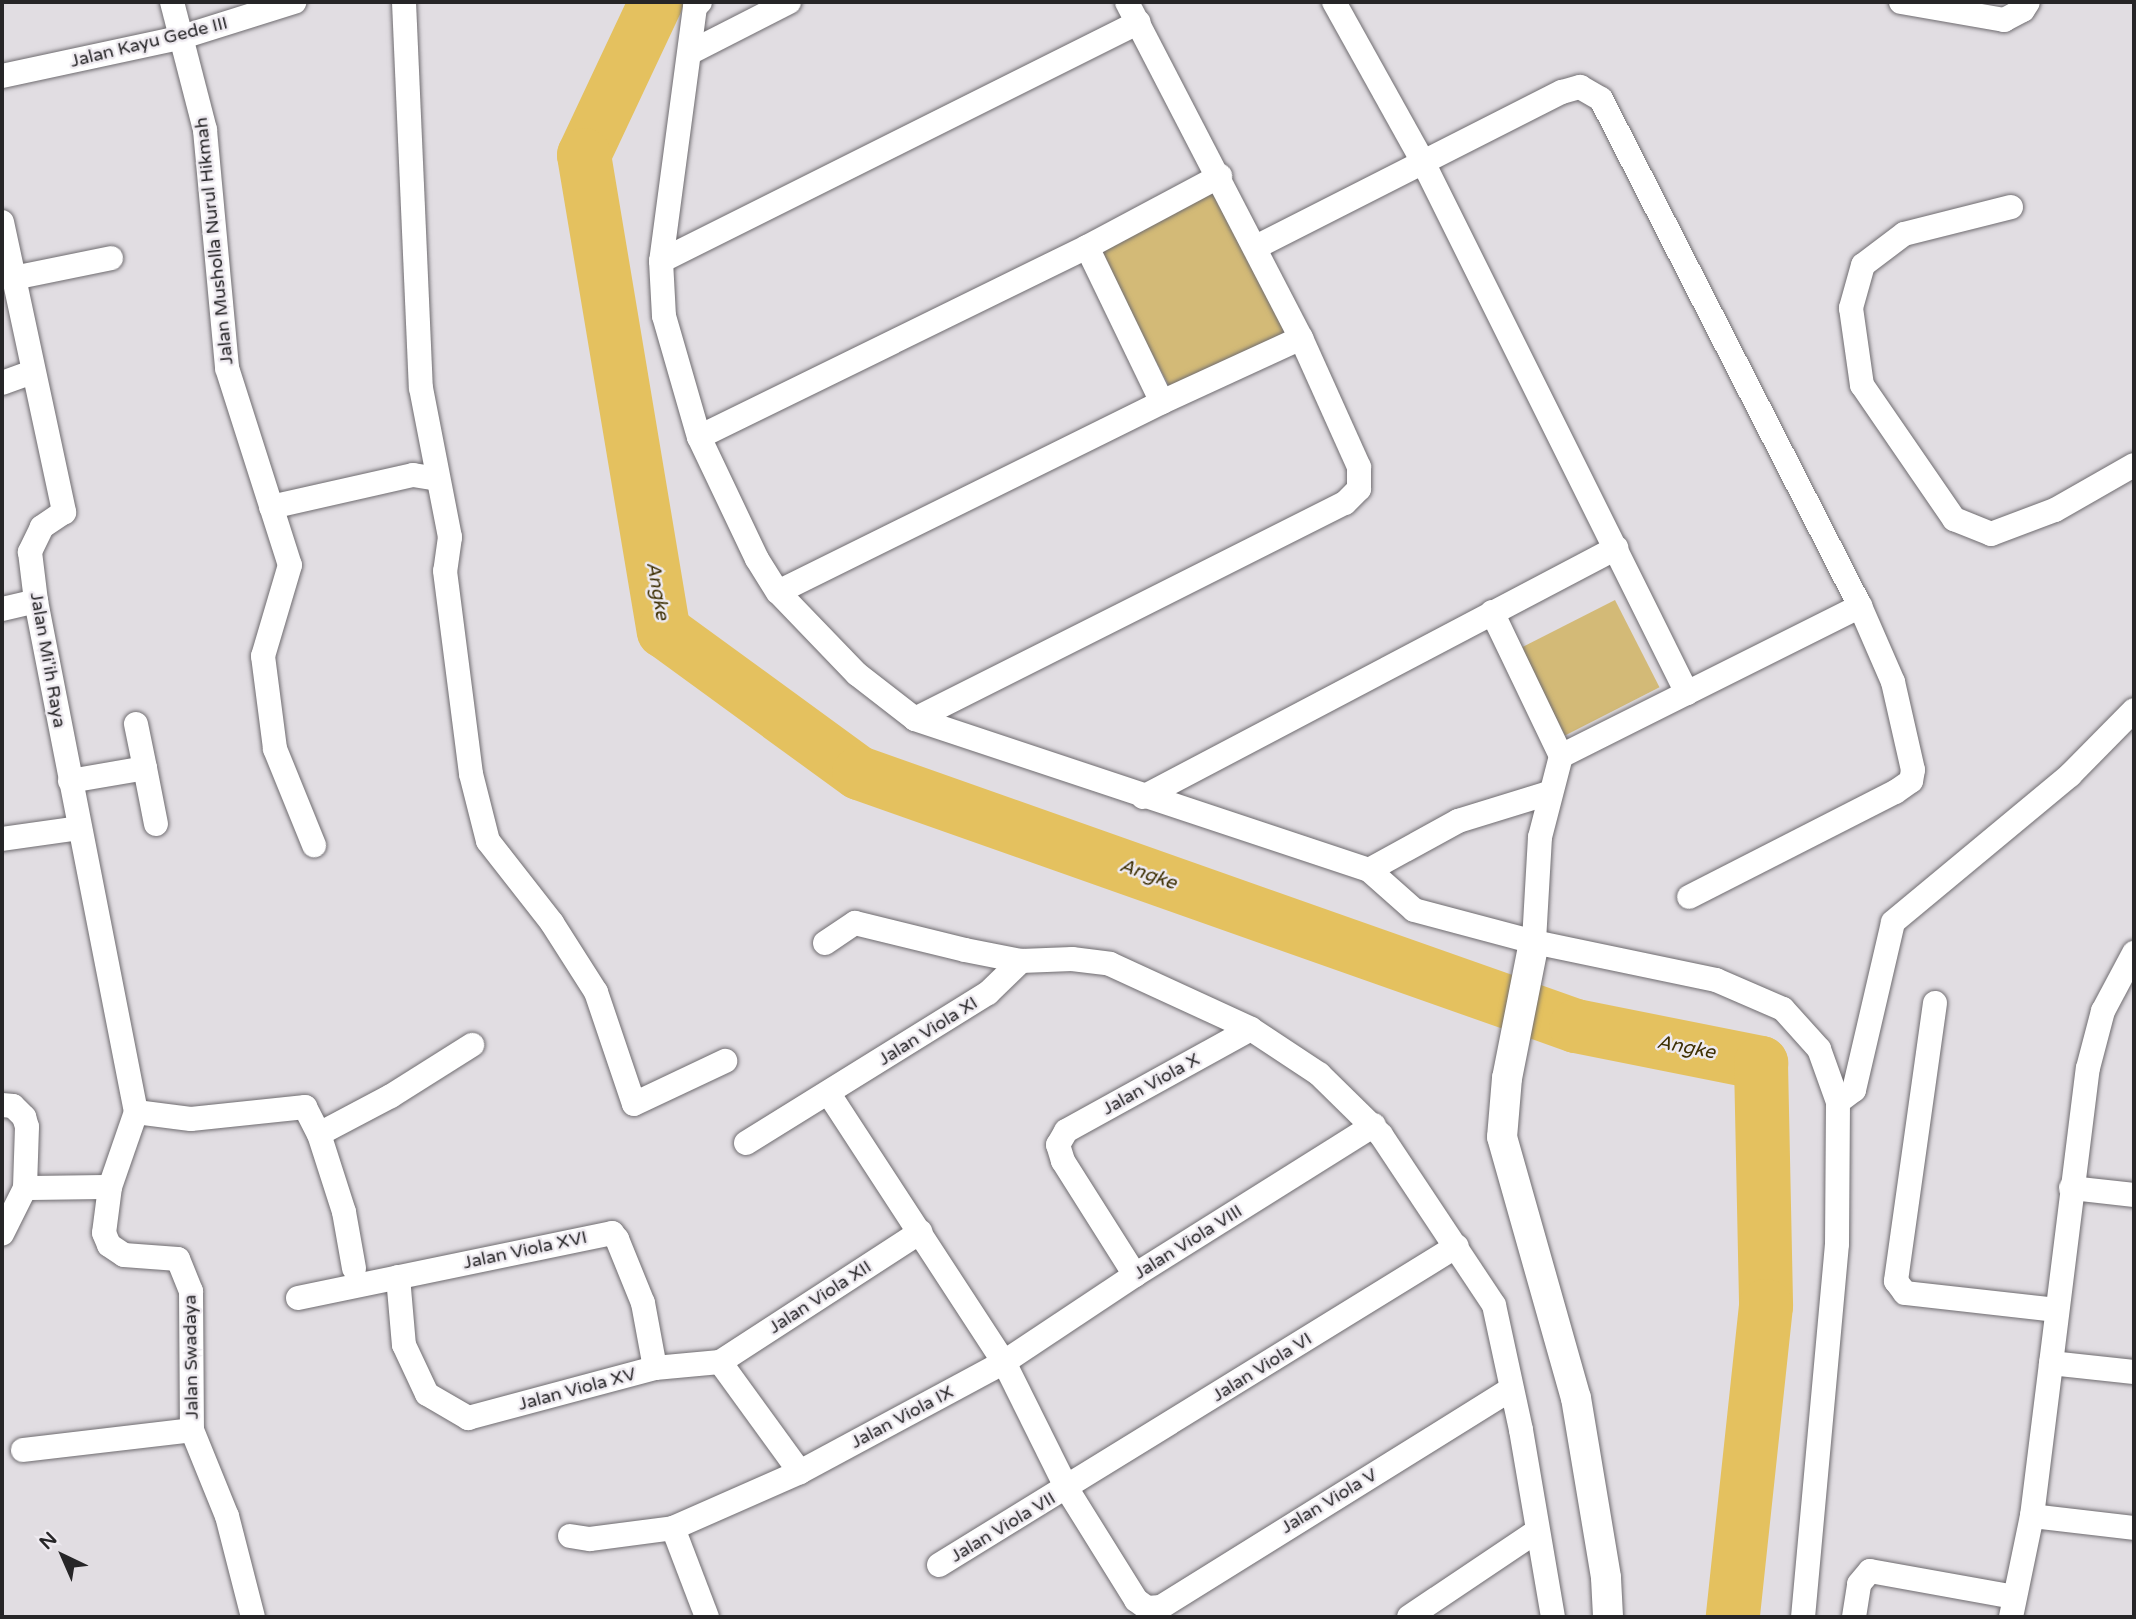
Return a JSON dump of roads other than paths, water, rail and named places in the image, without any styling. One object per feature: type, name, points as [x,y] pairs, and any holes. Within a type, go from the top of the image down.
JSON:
[{"type":"street","name":"Jalan Musholla Nurul Hikmah","points":[[172,2],[179,38],[205,130],[227,368],[290,565],[262,656],[275,749],[314,845]]},
{"type":"street","name":"Jalan Kayu Gede III","points":[[2,76],[179,38],[294,2]]},
{"type":"street","points":[[404,2],[421,388],[450,537],[445,571],[471,774],[488,841],[552,923],[596,992],[634,1104],[725,1061]]},
{"type":"street","points":[[700,2],[695,8],[661,261],[664,316],[699,436],[757,559],[778,592],[857,674],[915,719],[1369,870],[1414,910],[1533,951],[1716,979],[1783,1009],[1819,1049],[1838,1102],[1837,1244],[1803,1617]]},
{"type":"street","points":[[691,52],[789,2]]},
{"type":"street","points":[[1334,2],[1424,164],[1687,693]]},
{"type":"street","points":[[1901,2],[1933,5],[2004,20],[2023,10],[2028,2]]},
{"type":"street","points":[[661,261],[1133,12],[1220,176],[1301,338],[1359,467],[1359,489],[1345,503],[915,719]]},
{"type":"street","points":[[1256,247],[1562,92],[1580,87],[1601,99],[1860,606],[1894,682],[1913,770],[1911,781],[1895,792],[1689,897]]},
{"type":"street","points":[[699,436],[1087,247],[1220,176]]},
{"type":"street","points":[[2011,207],[1904,234],[1863,265],[1851,308],[1862,385],[1954,519],[1991,534],[2055,510],[2134,465]]},
{"type":"street","name":"Jalan Mi'ih Raya","points":[[2,222],[64,512],[42,527],[30,552],[36,601],[136,1112]]},
{"type":"street","points":[[1087,247],[1161,402]]},
{"type":"street","points":[[13,278],[111,258]]},
{"type":"street","points":[[778,592],[1161,402],[1301,338]]},
{"type":"street","points":[[2,383],[33,372]]},
{"type":"street","points":[[271,508],[413,475],[438,479]]},
{"type":"street","points":[[1143,797],[1616,548]]},
{"type":"street","points":[[2,609],[36,601]]},
{"type":"street","points":[[1561,756],[1860,606]]},
{"type":"street","points":[[1492,612],[1561,756],[1549,793],[1540,837],[1533,951],[1507,1078],[1502,1137],[1576,1398],[1606,1578],[1608,1617]]},
{"type":"street","points":[[1838,1102],[1854,1090],[1894,922],[2070,775],[2134,710]]},
{"type":"street","points":[[136,724],[156,824]]},
{"type":"street","points":[[70,781],[145,768]]},
{"type":"street","points":[[1369,870],[1458,821],[1549,793]]},
{"type":"street","points":[[2,839],[79,828]]},
{"type":"street","points":[[825,943],[855,923],[1021,961],[1072,959],[1110,964],[1251,1029],[1319,1074],[1374,1125],[1457,1245],[1494,1305],[1553,1617]]},
{"type":"street","points":[[1854,1617],[1859,1584],[1870,1571],[2012,1607],[2032,1516],[2088,1068],[2103,1011],[2134,953]]},
{"type":"street","name":"Jalan Viola XI","points":[[746,1143],[988,993],[1021,961]]},
{"type":"street","points":[[1935,1003],[1896,1281],[1905,1293],[2056,1310]]},
{"type":"street","name":"Jalan Viola X","points":[[1135,1275],[1063,1161],[1058,1144],[1066,1131],[1251,1029]]},
{"type":"street","points":[[319,1134],[391,1096],[472,1045]]},
{"type":"street","points":[[829,1094],[1004,1362],[1067,1489],[1136,1600],[1148,1613]]},
{"type":"street","points":[[2,1105],[13,1106],[24,1117],[27,1127],[25,1188],[2,1234]]},
{"type":"street","points":[[136,1112],[191,1119],[303,1106],[319,1134],[344,1212],[354,1268]]},
{"type":"street","name":"Jalan Swadaya","points":[[136,1112],[110,1187],[104,1233],[109,1245],[124,1255],[178,1259],[191,1292],[192,1430],[227,1516],[253,1617]]},
{"type":"street","name":"Jalan Viola VIII","points":[[1004,1362],[1135,1275],[1374,1125]]},
{"type":"street","points":[[25,1188],[110,1187]]},
{"type":"street","points":[[2071,1188],[2134,1195]]},
{"type":"street","name":"Jalan Viola XII","points":[[720,1362],[920,1232]]},
{"type":"street","name":"Jalan Viola XVI","points":[[298,1298],[612,1233],[617,1239],[642,1303],[655,1368]]},
{"type":"street","name":"Jalan Viola VI","points":[[1067,1489],[1457,1245]]},
{"type":"street","name":"Jalan Viola XV","points":[[398,1277],[404,1345],[427,1394],[468,1418],[655,1368],[720,1362]]},
{"type":"street","points":[[720,1362],[800,1472]]},
{"type":"street","name":"Jalan Viola IX","points":[[570,1536],[590,1539],[673,1528],[800,1472],[1004,1362]]},
{"type":"street","points":[[2050,1363],[2134,1372]]},
{"type":"street","name":"Jalan Viola V","points":[[1148,1613],[1511,1389]]},
{"type":"street","points":[[23,1450],[192,1430]]},
{"type":"street","name":"Jalan Viola VII","points":[[939,1565],[1067,1489]]},
{"type":"street","points":[[2032,1516],[2134,1528]]},
{"type":"street","points":[[673,1528],[707,1617]]},
{"type":"street","points":[[1409,1617],[1537,1531]]},
{"type":"waterway","name":"Angke","points":[[656,2],[584,155],[664,631],[859,773],[1576,1026],[1761,1063],[1766,1306],[1733,1617]]}]
